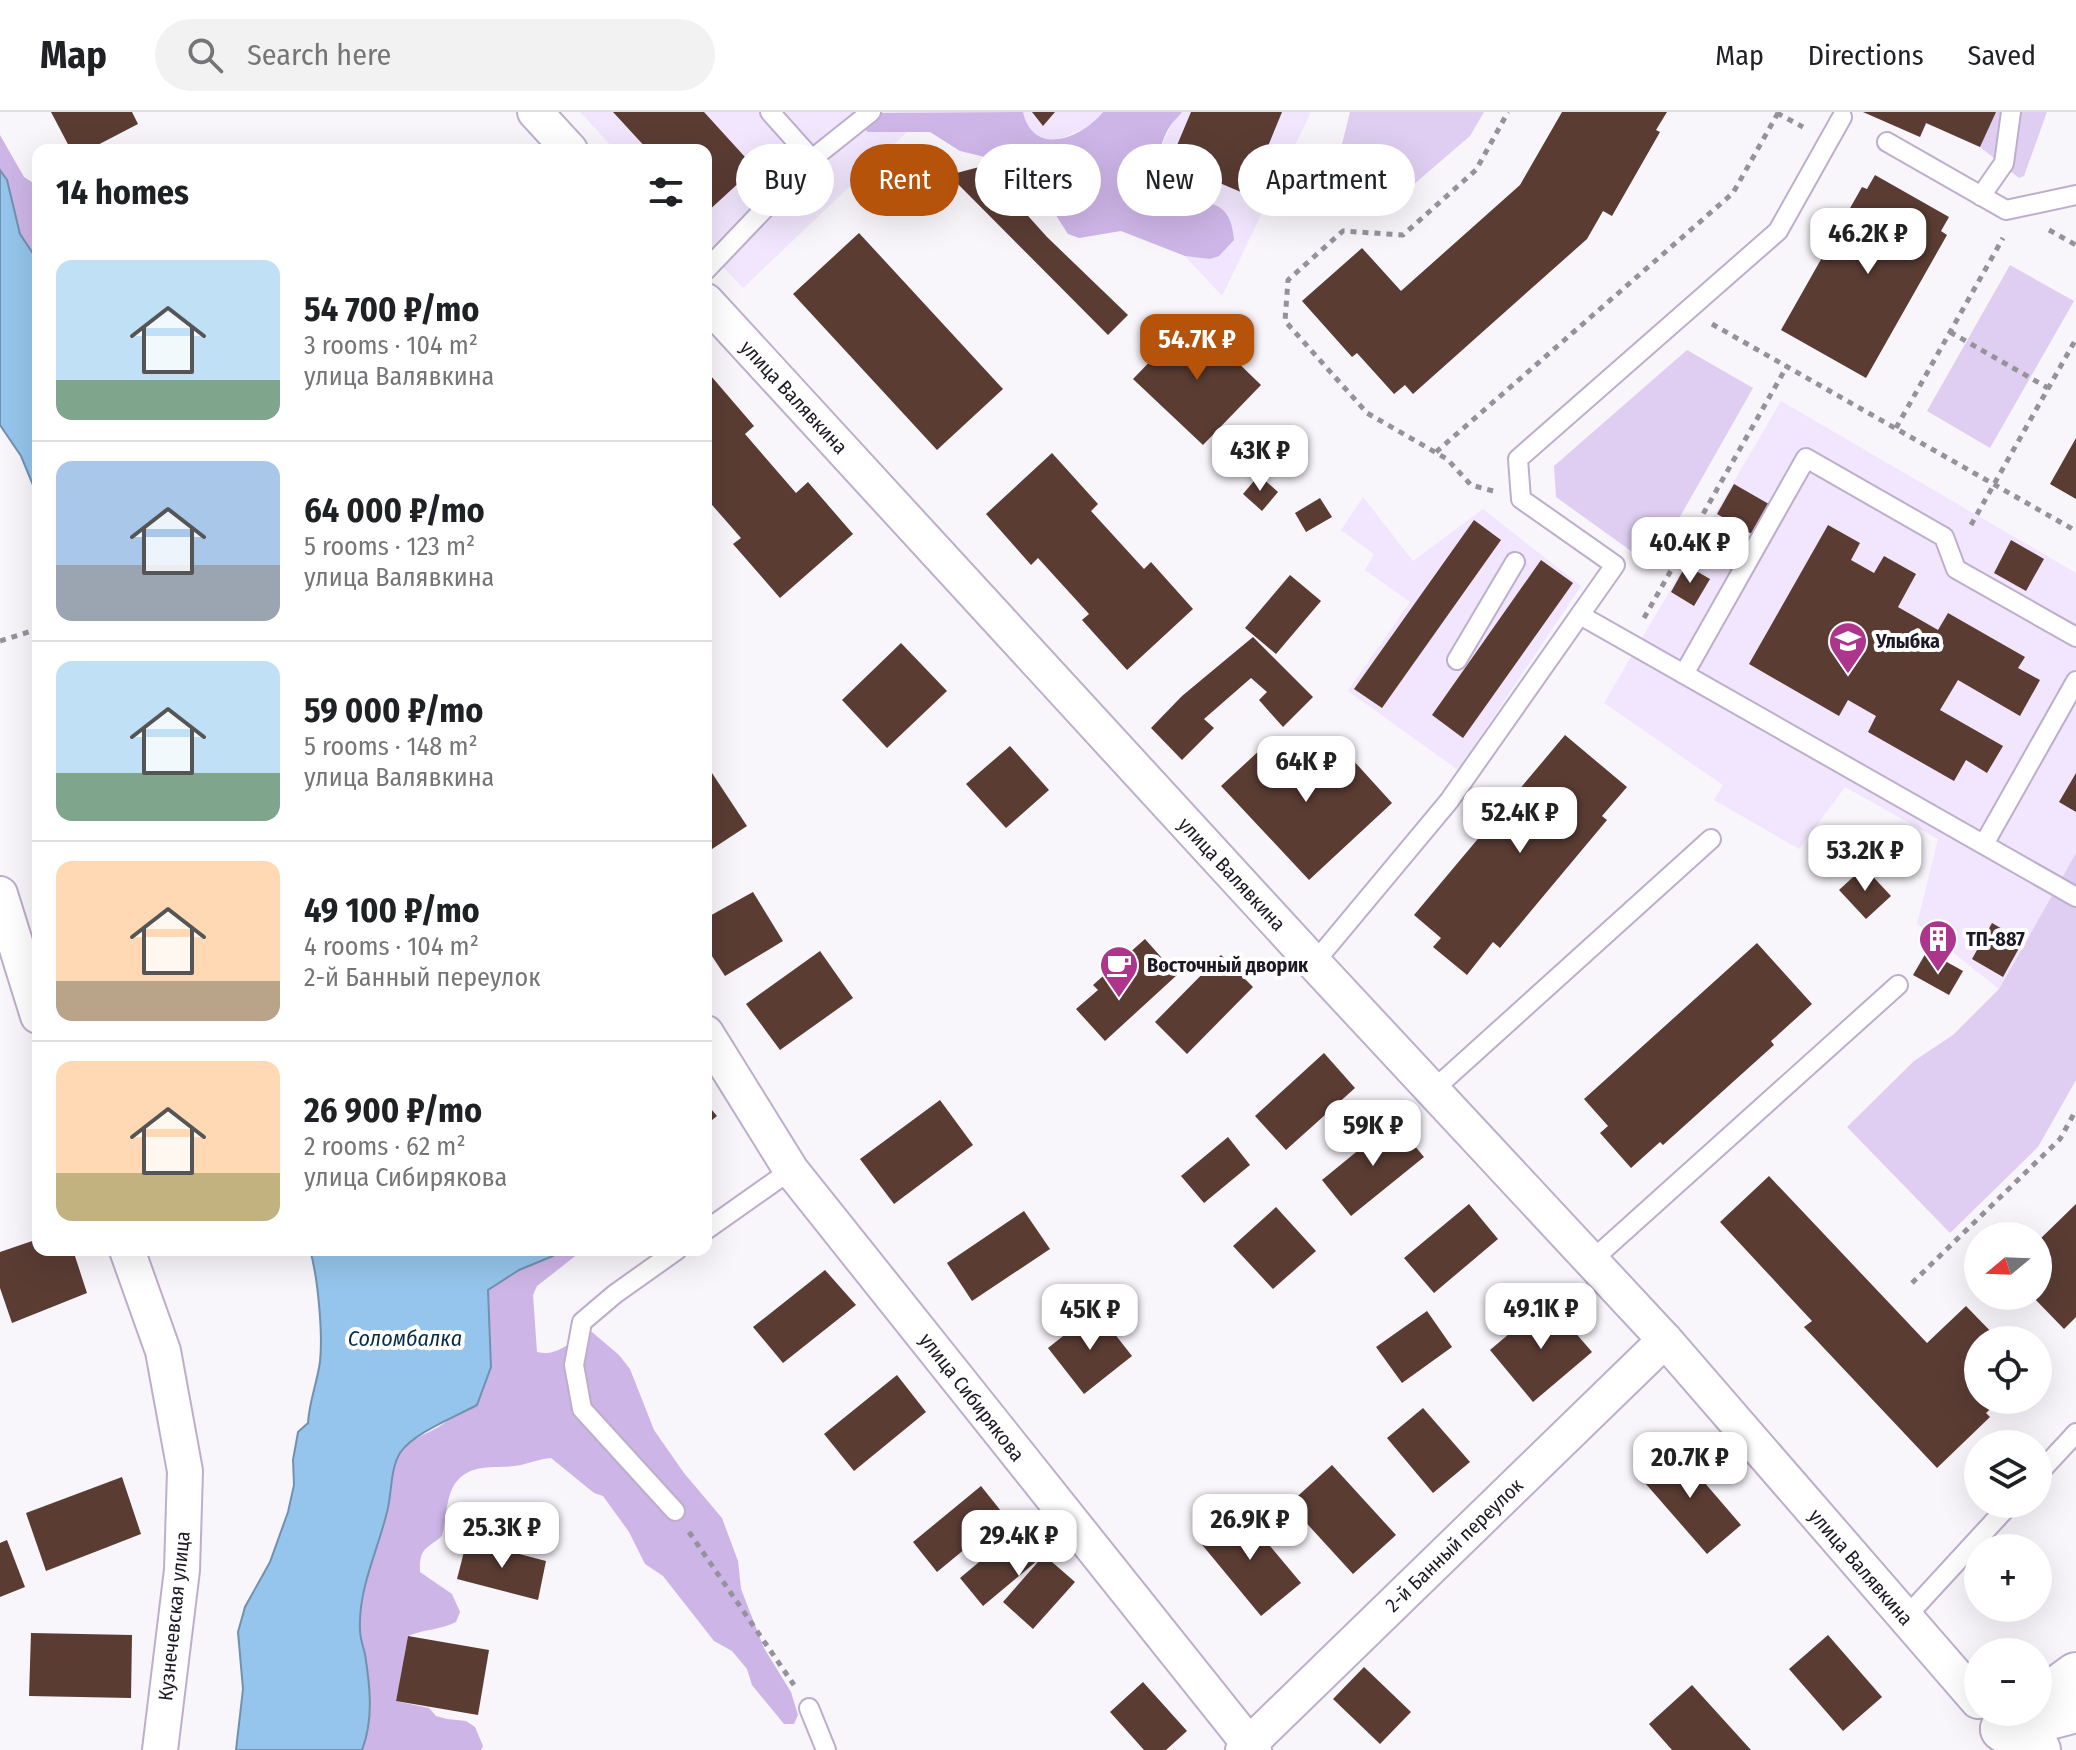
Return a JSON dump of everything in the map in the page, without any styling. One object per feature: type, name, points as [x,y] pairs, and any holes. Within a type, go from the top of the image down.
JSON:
[{"type":"main road","points":[[2052,1693],[2076,1675]]},
{"type":"main road","points":[[2052,1715],[2076,1710]]},
{"type":"street","points":[[535,112],[564,144]]},
{"type":"street","name":"улица Валявкина","points":[[712,315],[1665,1340],[1964,1684]]},
{"type":"street","points":[[0,894],[32,997]]},
{"type":"street","name":"улица Сибирякова","points":[[712,1043],[791,1170],[1248,1748]]},
{"type":"street","name":"Кузнечевская улица","points":[[129,1256],[163,1351],[185,1471],[182,1570],[160,1750]]},
{"type":"street","name":"2-й Банный переулок","points":[[1248,1748],[1665,1340]]},
{"type":"lane","points":[[770,112],[799,144]]},
{"type":"lane","points":[[831,144],[871,112]]},
{"type":"lane","points":[[1981,196],[2004,163],[2011,112]]},
{"type":"lane","points":[[1314,963],[1449,801],[1615,565],[1521,499],[1518,459],[1778,231],[1842,117]]},
{"type":"lane","points":[[1887,142],[2006,210],[2076,195]]},
{"type":"lane","points":[[712,264],[758,216]]},
{"type":"lane","points":[[1684,674],[1806,458],[1944,537],[1956,569],[2076,637]]},
{"type":"lane","points":[[1457,660],[1515,562]]},
{"type":"lane","points":[[1580,615],[2076,897]]},
{"type":"lane","points":[[1984,844],[2076,681]]},
{"type":"lane","points":[[1432,1091],[1711,839]]},
{"type":"lane","points":[[1590,1262],[1898,985]]},
{"type":"lane","points":[[712,1226],[791,1170]]},
{"type":"lane","points":[[669,1256],[582,1322],[574,1365],[582,1409],[675,1511]]},
{"type":"lane","points":[[2052,1459],[2076,1433]]},
{"type":"lane","points":[[1905,1618],[1997,1518]]},
{"type":"lane","points":[[809,1708],[826,1750]]},
{"type":"path","points":[[1508,112],[1476,170],[1403,235],[1343,231],[1288,280],[1285,321],[1367,413],[1447,459],[1471,485],[1521,499]]},
{"type":"path","points":[[1436,452],[1733,193],[1778,113]]},
{"type":"path","points":[[1896,428],[2010,226]]},
{"type":"path","points":[[1687,310],[2076,531]]},
{"type":"path","points":[[1950,332],[2048,388]]},
{"type":"path","points":[[1952,557],[2076,339]]},
{"type":"path","points":[[1629,643],[1787,366]]},
{"type":"path","points":[[0,641],[32,631]]},
{"type":"path","points":[[1912,1283],[2060,1139],[2076,1110]]},
{"type":"path","points":[[675,1511],[809,1708]]},
{"type":"shaded area","points":[[580,112],[852,112],[889,132],[908,131],[894,144],[850,144],[850,186],[834,201],[834,144],[736,144],[736,216],[819,216],[743,288],[712,255],[712,144],[609,144]]},
{"type":"shaded area","points":[[1023,112],[1103,112],[1090,126],[1055,141],[1030,130]]},
{"type":"shaded area","points":[[1023,112],[1037,135],[1059,139],[1083,129],[1103,112],[1182,112],[1170,126],[1162,144],[1117,144],[1117,216],[1222,216],[1222,209],[1230,221],[1234,240],[1219,256],[1210,259],[1185,256],[1121,231],[1079,238],[1068,234],[1056,216],[1101,216],[1101,144],[975,144],[975,155],[960,151],[959,144],[949,144],[930,132],[868,132],[851,113]]},
{"type":"shaded area","points":[[1182,112],[1311,112],[1296,144],[1238,144],[1238,216],[1261,216],[1222,296],[1185,256],[1195,257],[1233,232],[1227,213],[1222,210],[1222,144],[1162,144],[1171,125]]},
{"type":"shaded area","points":[[1350,112],[1484,112],[1470,136],[1415,183],[1415,144],[1342,144]]},
{"type":"shaded area","points":[[1863,112],[2047,112],[2024,176],[2019,178],[1980,147],[1927,123],[1920,137]]},
{"type":"shaded area","points":[[0,135],[24,177],[32,182],[32,252],[20,234],[7,180],[0,170]]},
{"type":"shaded area","points":[[2010,265],[2074,301],[1990,448],[1927,411]]},
{"type":"shaded area","points":[[1687,350],[1753,388],[1652,566],[1556,497],[1554,466]]},
{"type":"shaded area","name":"Улыбка","points":[[1781,401],[2076,573],[2076,853],[1999,989],[1917,924],[1938,839],[1845,787],[1799,849],[1714,800],[1723,785],[1604,703]]},
{"type":"shaded area","points":[[1363,497],[1413,561],[1483,509],[1581,586],[1458,770],[1348,691],[1410,602],[1365,570],[1374,554],[1341,530]]},
{"type":"shaded area","points":[[2076,853],[2076,1080],[2038,1147],[1950,1233],[1847,1127],[1914,1061],[1953,1035],[1999,989]]},
{"type":"shaded area","points":[[553,1256],[575,1256],[537,1286],[533,1295],[537,1352],[559,1350],[592,1332],[630,1369],[654,1430],[684,1473],[722,1518],[738,1561],[741,1589],[764,1648],[791,1692],[798,1715],[794,1724],[784,1724],[752,1685],[747,1669],[732,1651],[714,1641],[663,1576],[645,1564],[629,1532],[603,1496],[594,1493],[551,1458],[521,1465],[475,1469],[459,1479],[447,1504],[442,1536],[425,1550],[421,1558],[420,1572],[452,1594],[460,1612],[456,1622],[408,1636],[396,1701],[429,1708],[436,1716],[466,1721],[475,1727],[483,1746],[481,1750],[362,1750],[367,1733],[369,1703],[361,1645],[361,1614],[369,1571],[387,1515],[398,1456],[412,1441],[449,1419],[491,1367],[488,1289],[519,1270]]},
{"type":"water","points":[[0,170],[7,180],[20,234],[32,252],[32,483],[21,456],[0,425]]},
{"type":"water","name":"Соломбалка","points":[[311,1256],[553,1256],[519,1270],[488,1290],[491,1367],[477,1405],[414,1439],[397,1459],[387,1512],[365,1585],[360,1615],[370,1702],[362,1750],[236,1750],[243,1689],[238,1632],[245,1607],[270,1562],[288,1512],[294,1485],[293,1460],[298,1432],[308,1423],[320,1362],[321,1336]]},
{"type":"building","points":[[51,112],[132,112],[138,124],[100,144],[68,144]]},
{"type":"building","points":[[613,112],[704,112],[736,147],[736,185],[712,207],[712,144],[642,144]]},
{"type":"building","points":[[1032,112],[1055,112],[1043,126]]},
{"type":"building","points":[[1191,112],[1282,112],[1269,144],[1238,144],[1238,191],[1222,184],[1222,144],[1178,144]]},
{"type":"building","points":[[1562,112],[1667,112],[1656,130],[1660,132],[1612,216],[1603,211],[1587,239],[1413,394],[1405,385],[1394,394],[1357,353],[1352,357],[1302,301],[1362,248],[1401,291],[1520,185]]},
{"type":"building","points":[[1863,112],[1996,112],[1980,147],[1926,123],[1920,137]]},
{"type":"building","points":[[975,168],[975,201],[959,185],[959,172]]},
{"type":"building","points":[[1875,175],[1949,217],[1941,231],[1947,235],[1866,378],[1781,330],[1862,187],[1867,189]]},
{"type":"building","points":[[990,216],[1028,216],[1128,315],[1108,335]]},
{"type":"building","points":[[859,233],[1003,389],[937,450],[793,294]]},
{"type":"building","points":[[1192,318],[1261,385],[1203,445],[1133,379]]},
{"type":"building","points":[[712,377],[754,426],[745,434],[796,493],[808,482],[853,534],[780,598],[733,544],[741,538],[712,505]]},
{"type":"building","points":[[2076,438],[2076,499],[2050,484]]},
{"type":"building","points":[[1052,453],[1098,504],[1091,511],[1144,569],[1151,562],[1193,609],[1127,670],[1082,620],[1089,614],[1038,558],[1031,565],[986,514]]},
{"type":"building","points":[[1259,475],[1278,492],[1262,511],[1243,494]]},
{"type":"building","points":[[1734,484],[1774,507],[1757,537],[1717,514]]},
{"type":"building","points":[[1320,498],[1332,517],[1306,532],[1295,513]]},
{"type":"building","points":[[1474,520],[1501,540],[1382,708],[1354,689]]},
{"type":"building","points":[[1828,525],[1860,543],[1851,560],[1874,573],[1884,556],[1916,574],[1898,607],[1938,630],[1948,613],[2025,657],[2018,668],[2040,680],[2020,716],[1958,680],[1940,710],[2003,746],[1987,773],[1966,760],[1954,781],[1868,732],[1876,716],[1848,700],[1839,716],[1749,664]]},
{"type":"building","points":[[2011,540],[2044,559],[2026,591],[1994,573]]},
{"type":"building","points":[[1541,560],[1573,583],[1463,738],[1432,715]]},
{"type":"building","points":[[1686,565],[1710,579],[1694,606],[1671,592]]},
{"type":"building","points":[[1290,575],[1321,601],[1276,654],[1245,628]]},
{"type":"building","points":[[1253,637],[1313,697],[1283,727],[1259,700],[1267,692],[1251,678],[1204,719],[1214,728],[1182,760],[1151,728],[1182,696]]},
{"type":"building","points":[[901,643],[947,691],[887,748],[842,700]]},
{"type":"building","points":[[1565,735],[1627,787],[1602,816],[1607,820],[1500,948],[1493,942],[1467,975],[1433,947],[1441,938],[1414,915]]},
{"type":"building","points":[[1274,737],[1312,776],[1342,748],[1392,803],[1309,880],[1221,786]]},
{"type":"building","points":[[1010,746],[1049,790],[1006,828],[966,784]]},
{"type":"building","points":[[712,773],[747,826],[712,849]]},
{"type":"building","points":[[2076,773],[2076,812],[2059,802]]},
{"type":"building","points":[[1864,867],[1891,896],[1866,919],[1839,890]]},
{"type":"building","points":[[753,892],[783,941],[725,976],[712,956],[712,915]]},
{"type":"building","points":[[1992,923],[2023,941],[2003,977],[1972,959]]},
{"type":"building","name":"Восточный дворик","points":[[1145,939],[1177,975],[1105,1041],[1076,1009],[1098,990],[1093,985]]},
{"type":"building","points":[[1757,943],[1812,1004],[1771,1041],[1774,1045],[1663,1145],[1660,1142],[1631,1168],[1600,1133],[1608,1126],[1584,1099]]},
{"type":"building","points":[[820,951],[853,998],[780,1050],[746,1004]]},
{"type":"building","name":"ТП-887","points":[[1927,951],[1963,971],[1949,995],[1913,975]]},
{"type":"building","points":[[1221,955],[1253,987],[1187,1054],[1155,1022]]},
{"type":"building","points":[[1324,1053],[1355,1088],[1286,1150],[1255,1116]]},
{"type":"building","points":[[940,1100],[973,1145],[894,1204],[860,1159]]},
{"type":"building","points":[[1394,1121],[1424,1157],[1351,1216],[1322,1180]]},
{"type":"building","points":[[1228,1137],[1250,1165],[1204,1203],[1181,1176]]},
{"type":"building","points":[[1769,1176],[1927,1343],[1964,1308],[1970,1310],[1985,1326],[1964,1326],[1964,1414],[1987,1414],[1990,1417],[1976,1430],[1964,1430],[1964,1442],[1937,1468],[1804,1327],[1812,1321],[1720,1222]]},
{"type":"building","points":[[1469,1204],[1498,1239],[1434,1293],[1404,1258]]},
{"type":"building","points":[[2076,1204],[2076,1317],[2064,1329],[2046,1310],[2052,1310],[2052,1227]]},
{"type":"building","points":[[1276,1207],[1316,1251],[1273,1289],[1233,1246]]},
{"type":"building","points":[[1024,1211],[1050,1249],[972,1301],[947,1263]]},
{"type":"building","points":[[32,1241],[32,1256],[75,1256],[87,1293],[12,1323],[0,1288],[0,1252]]},
{"type":"building","points":[[825,1270],[856,1305],[783,1363],[753,1327]]},
{"type":"building","points":[[1548,1301],[1592,1352],[1533,1402],[1490,1350]]},
{"type":"building","points":[[1096,1310],[1132,1356],[1084,1394],[1048,1348]]},
{"type":"building","points":[[1427,1311],[1452,1347],[1402,1383],[1376,1347]]},
{"type":"building","points":[[897,1375],[926,1412],[854,1471],[824,1434]]},
{"type":"building","points":[[1423,1408],[1470,1462],[1433,1493],[1387,1438]]},
{"type":"building","points":[[1673,1446],[1741,1525],[1707,1554],[1639,1476]]},
{"type":"building","points":[[1332,1465],[1396,1535],[1353,1574],[1289,1504]]},
{"type":"building","points":[[122,1477],[141,1534],[46,1571],[26,1513]]},
{"type":"building","points":[[981,1486],[1005,1516],[937,1572],[913,1542]]},
{"type":"building","points":[[1238,1508],[1301,1583],[1261,1616],[1199,1541]]},
{"type":"building","points":[[1021,1527],[1044,1555],[983,1606],[960,1578]]},
{"type":"building","points":[[7,1540],[25,1587],[0,1597],[0,1543]]},
{"type":"building","points":[[467,1540],[546,1561],[538,1600],[457,1579]]},
{"type":"building","points":[[1044,1555],[1075,1582],[1033,1629],[1003,1602]]},
{"type":"building","points":[[31,1633],[132,1635],[131,1698],[29,1696]]},
{"type":"building","points":[[1828,1635],[1882,1697],[1843,1731],[1789,1669]]},
{"type":"building","points":[[408,1636],[489,1650],[478,1715],[396,1701]]},
{"type":"building","points":[[1364,1667],[1411,1712],[1380,1744],[1333,1699]]},
{"type":"building","points":[[1143,1682],[1187,1731],[1166,1750],[1144,1750],[1110,1712]]},
{"type":"building","points":[[1692,1685],[1751,1750],[1672,1750],[1649,1724]]},
{"type":"place","name":"Улыбка","points":[[1848,675]]},
{"type":"place","name":"ТП-887","points":[[1938,973]]},
{"type":"place","name":"Восточный дворик","points":[[1119,999]]}]
